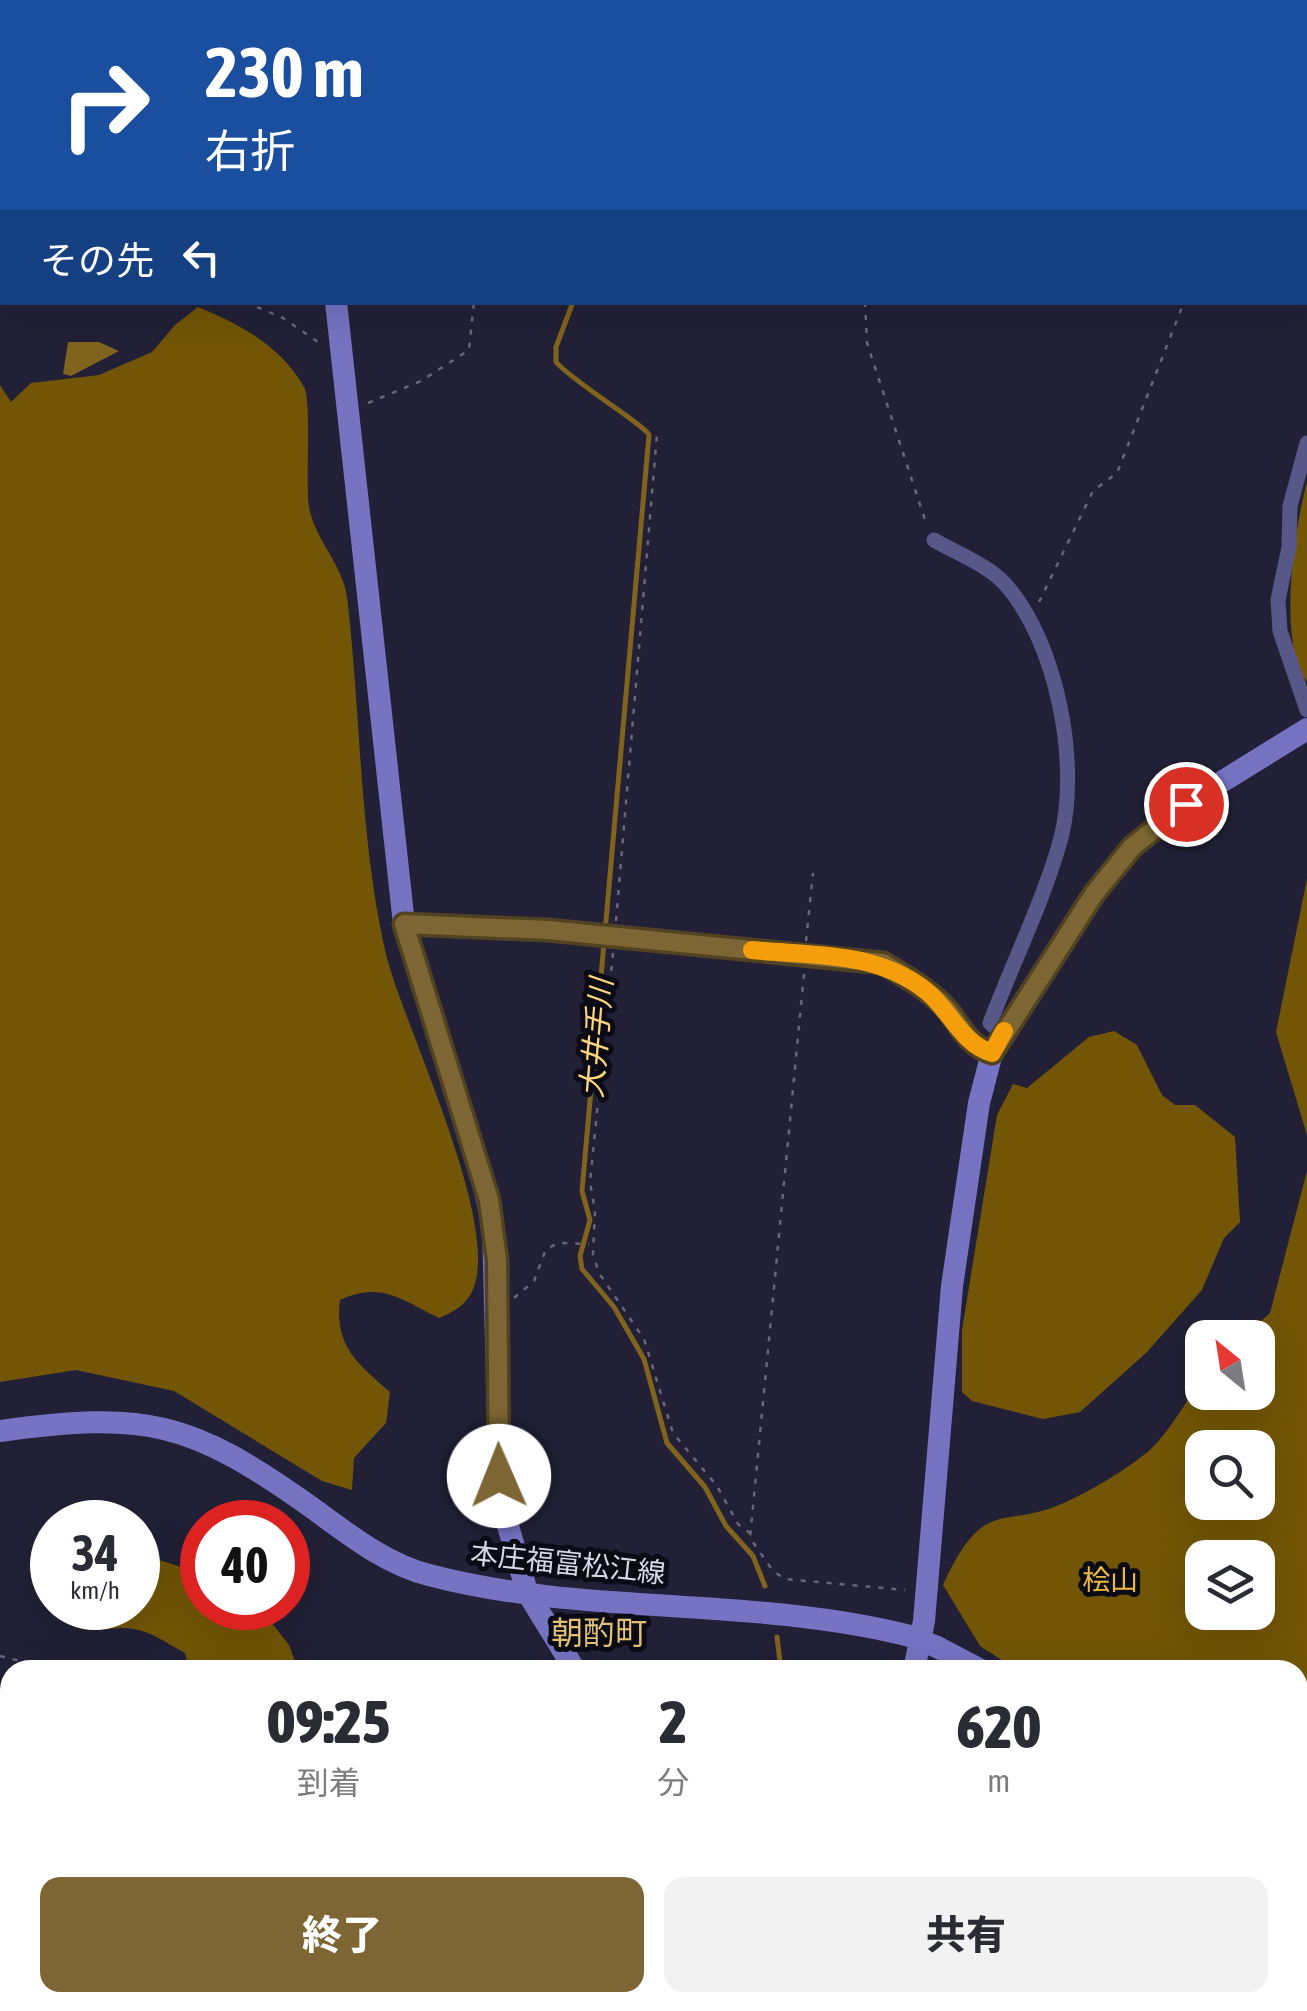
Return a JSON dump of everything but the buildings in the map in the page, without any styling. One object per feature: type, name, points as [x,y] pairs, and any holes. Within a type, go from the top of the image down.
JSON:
[{"type":"street","points":[[336,305],[404,924],[489,1200],[497,1260],[500,1498],[527,1592],[570,1660]]},
{"type":"street","points":[[1307,444],[1290,506],[1289,547],[1278,600],[1280,630],[1307,710]]},
{"type":"street","points":[[934,540],[1004,583],[1030,622],[1064,721],[1065,802],[1061,837],[990,1023],[997,1044]]},
{"type":"street","points":[[916,1660],[926,1592],[952,1286],[979,1103],[997,1044],[1094,894],[1132,847],[1186,804],[1307,729]]},
{"type":"street","points":[[404,924],[432,922],[806,951],[883,963],[946,1008],[962,1035],[978,1048],[997,1044]]},
{"type":"street","name":"本庄福富松江線","points":[[0,1430],[123,1420],[175,1429],[251,1464],[386,1558],[424,1574],[527,1592],[816,1614],[910,1636],[962,1660]]},
{"type":"path","points":[[253,305],[284,318],[329,350],[341,349]]},
{"type":"path","points":[[348,411],[422,381],[461,357],[471,346],[474,305]]},
{"type":"path","points":[[865,305],[867,343],[910,483],[934,540]]},
{"type":"path","points":[[1030,622],[1093,491],[1117,473],[1183,305]]},
{"type":"path","points":[[657,434],[608,937],[590,1182],[596,1212],[590,1244],[598,1273],[644,1339],[674,1432],[717,1486],[738,1524],[750,1533],[773,1572],[785,1580],[926,1592]]},
{"type":"path","points":[[750,1533],[813,873]]},
{"type":"path","points":[[513,1299],[534,1281],[542,1252],[575,1242],[590,1244]]},
{"type":"green space","points":[[198,307],[258,338],[283,359],[304,387],[308,408],[309,507],[347,597],[376,906],[395,983],[448,1127],[475,1227],[478,1268],[469,1297],[452,1312],[439,1318],[402,1299],[380,1293],[368,1292],[340,1300],[345,1342],[359,1363],[390,1392],[386,1423],[354,1458],[352,1490],[322,1481],[174,1391],[76,1370],[0,1382],[0,385],[11,402],[31,383],[99,375],[152,352],[175,325]]},
{"type":"green space","points":[[1307,482],[1307,682],[1298,664],[1290,614],[1293,556]]},
{"type":"green space","points":[[1307,879],[1307,1135],[1276,1032]]},
{"type":"green space","points":[[1114,1031],[1137,1045],[1162,1095],[1175,1105],[1195,1105],[1235,1137],[1240,1222],[1224,1238],[1202,1290],[1146,1353],[1080,1412],[1043,1419],[972,1401],[962,1392],[962,1330],[997,1115],[1013,1084],[1027,1088],[1089,1037]]},
{"type":"green space","name":"桧山","points":[[1307,1171],[1307,1660],[1002,1660],[980,1646],[943,1585],[972,1536],[999,1519],[1030,1514],[1074,1498],[1144,1455],[1185,1405],[1185,1410],[1275,1410],[1275,1320],[1262,1320],[1270,1313]]},
{"type":"green space","points":[[160,1560],[180,1567],[180,1630],[277,1630],[294,1660],[187,1660],[185,1653],[138,1630],[160,1630]]},
{"type":"shaded area","points":[[68,342],[99,342],[119,351],[71,376],[63,374]]},
{"type":"waterway","name":"大井手川","points":[[572,305],[556,347],[556,362],[649,435],[582,1191],[590,1220],[580,1256],[582,1269],[614,1307],[644,1359],[667,1443],[705,1487],[726,1526],[753,1556],[765,1586]]},
{"type":"waterway","name":"大井手川","points":[[777,1637],[780,1660]]},
{"type":"slow traffic","points":[[752,950],[883,963],[946,1008],[962,1035],[978,1048],[992,1053],[1004,1031]]},
{"type":"district","name":"朝酌町","points":[[599,1632]]},
{"type":"route","points":[[499,1476],[497,1260],[489,1200],[404,924],[432,922],[548,930],[883,963],[923,988],[946,1008],[962,1035],[992,1053],[1094,894],[1132,847],[1186,804]]}]
